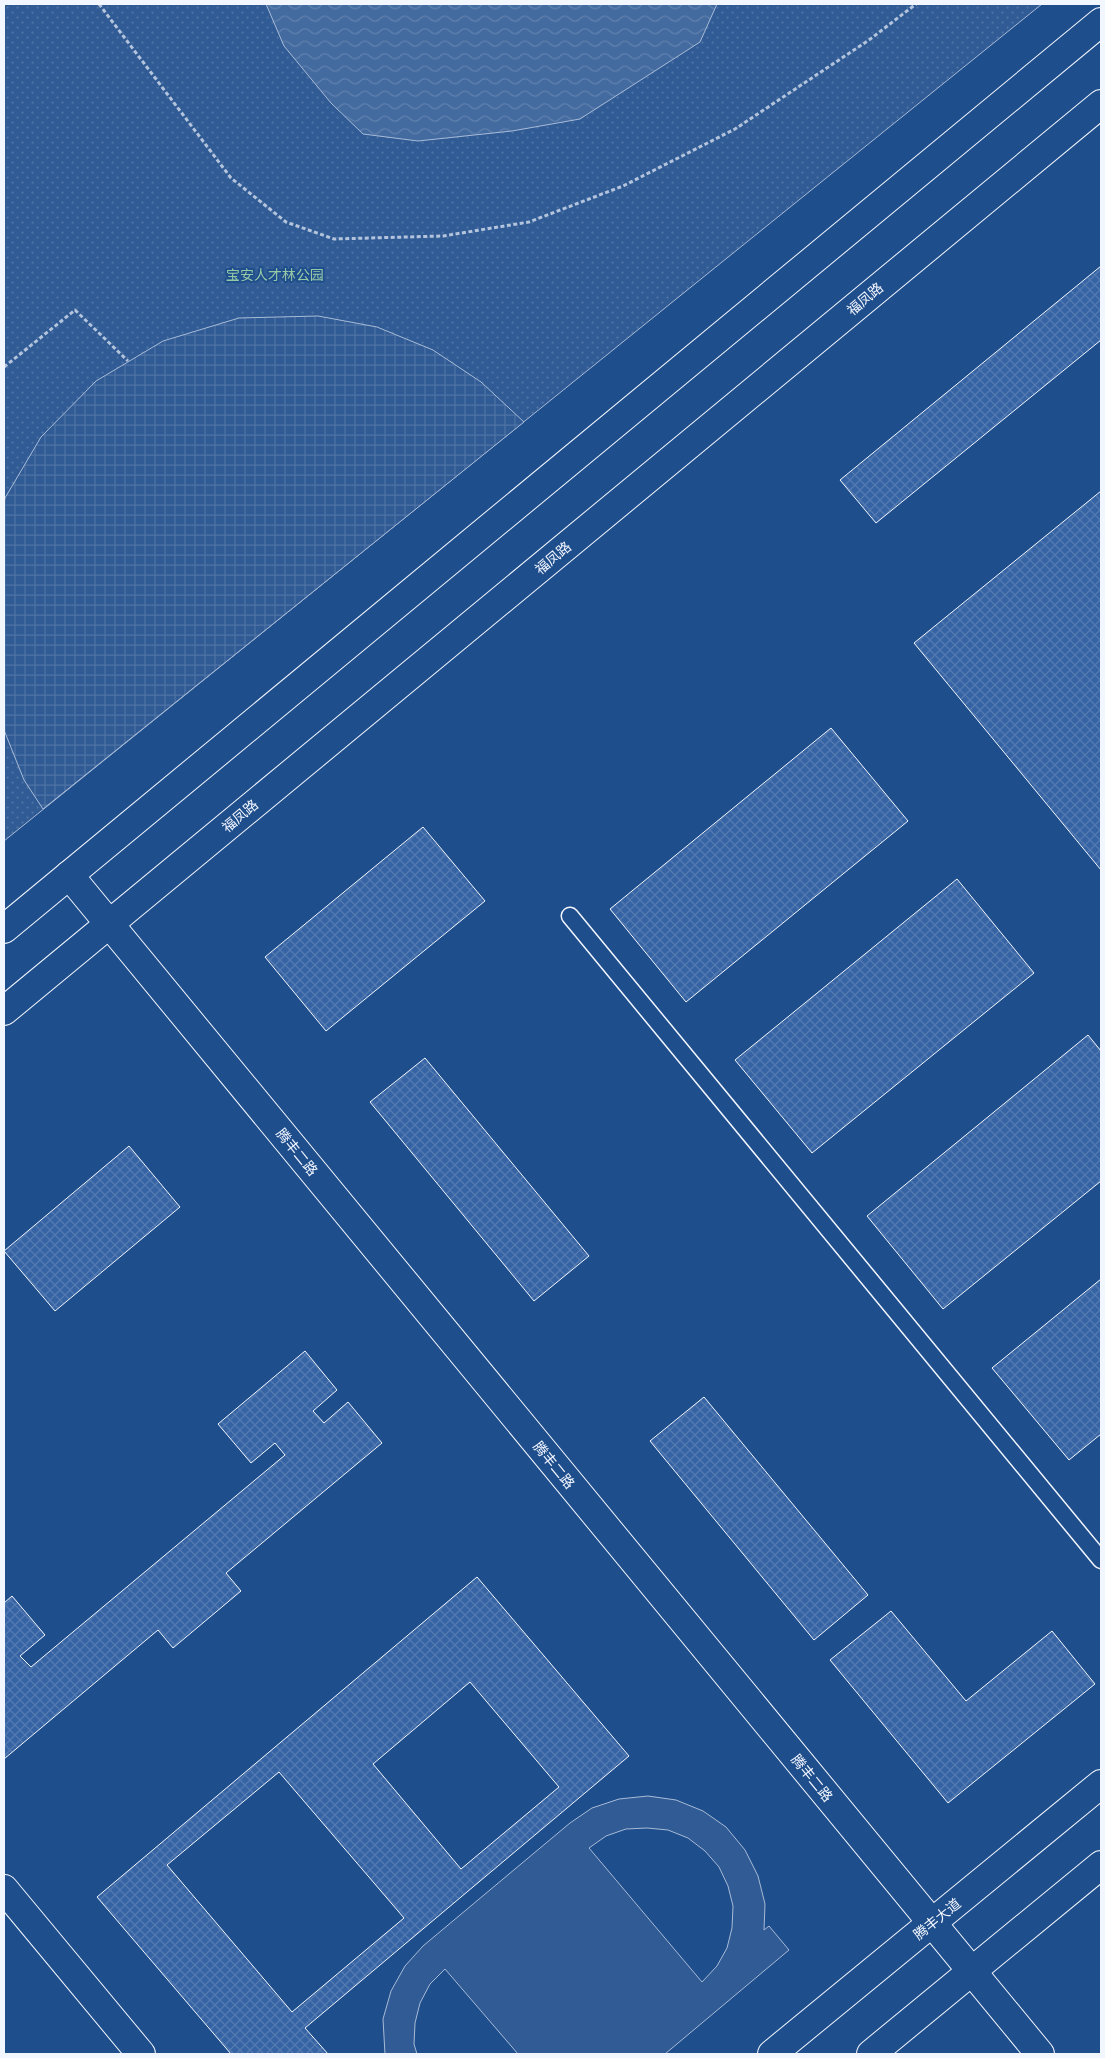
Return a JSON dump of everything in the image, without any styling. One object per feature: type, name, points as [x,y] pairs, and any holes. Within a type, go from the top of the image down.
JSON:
[{"type":"main road","points":[[4,929],[1101,22]]},
{"type":"main road","name":"福凤路","points":[[4,1011],[1101,104]]},
{"type":"main road","name":"腾丰二路","points":[[69,875],[1040,2054]]},
{"type":"main road","name":"腾丰大道","points":[[772,2054],[1101,1784]]},
{"type":"main road","points":[[871,2054],[1101,1865]]},
{"type":"main road","points":[[4,1889],[141,2054]]},
{"type":"lane","points":[[570,916],[1101,1560]]},
{"type":"path","points":[[99,4],[231,178],[286,222],[334,239],[443,236],[529,222],[623,186],[735,129],[869,40],[916,4]]},
{"type":"path","points":[[4,367],[75,310],[128,362]]},
{"type":"shaded area","points":[[318,316],[377,327],[433,350],[481,382],[524,422],[43,809],[24,780],[4,730],[5,498],[41,437],[96,381],[163,341],[239,318]]},
{"type":"shaded area","points":[[648,1796],[676,1800],[703,1811],[726,1827],[745,1850],[758,1876],[765,1904],[764,1930],[769,1926],[789,1950],[665,2054],[518,2054],[445,1969],[430,1984],[420,2003],[415,2023],[414,2044],[417,2054],[385,2054],[383,2019],[391,1991],[405,1966],[423,1946],[570,1823],[592,1808],[619,1799]],"holes":[[[626,1829],[668,1830],[688,1838],[705,1851],[719,1867],[728,1886],[733,1906],[732,1928],[727,1948],[717,1966],[702,1982],[589,1848],[606,1836]]]},
{"type":"green space","name":"宝安人才林公园","points":[[4,4],[1042,4],[4,841]]},
{"type":"water","points":[[266,4],[717,4],[700,42],[580,119],[512,131],[418,141],[363,134],[331,103],[284,46]]},
{"type":"building","points":[[1101,266],[1101,340],[876,523],[840,480]]},
{"type":"building","points":[[1101,491],[1101,870],[914,643]]},
{"type":"building","points":[[831,728],[908,821],[686,1002],[610,909]]},
{"type":"building","points":[[423,827],[485,901],[326,1031],[265,957]]},
{"type":"building","points":[[957,879],[1034,973],[812,1153],[735,1060]]},
{"type":"building","points":[[1088,1035],[1101,1051],[1101,1181],[943,1309],[867,1216]]},
{"type":"building","points":[[425,1058],[589,1256],[534,1301],[370,1102]]},
{"type":"building","points":[[129,1146],[180,1207],[55,1311],[4,1251]]},
{"type":"building","points":[[1101,1279],[1101,1434],[1069,1460],[992,1368]]},
{"type":"building","points":[[305,1351],[337,1390],[313,1411],[324,1423],[348,1402],[382,1443],[226,1573],[241,1591],[173,1648],[158,1630],[4,1759],[4,1603],[12,1596],[45,1635],[20,1656],[31,1667],[285,1455],[275,1443],[251,1463],[218,1424]]},
{"type":"building","points":[[704,1397],[868,1595],[814,1640],[650,1441]]},
{"type":"building","points":[[477,1577],[629,1756],[305,2028],[328,2054],[231,2054],[97,1897]],"holes":[[[470,1682],[559,1787],[461,1869],[373,1764]],[[279,1772],[404,1918],[292,2012],[167,1865]]]},
{"type":"building","points":[[891,1611],[966,1701],[1052,1631],[1095,1684],[948,1803],[830,1660]]}]
